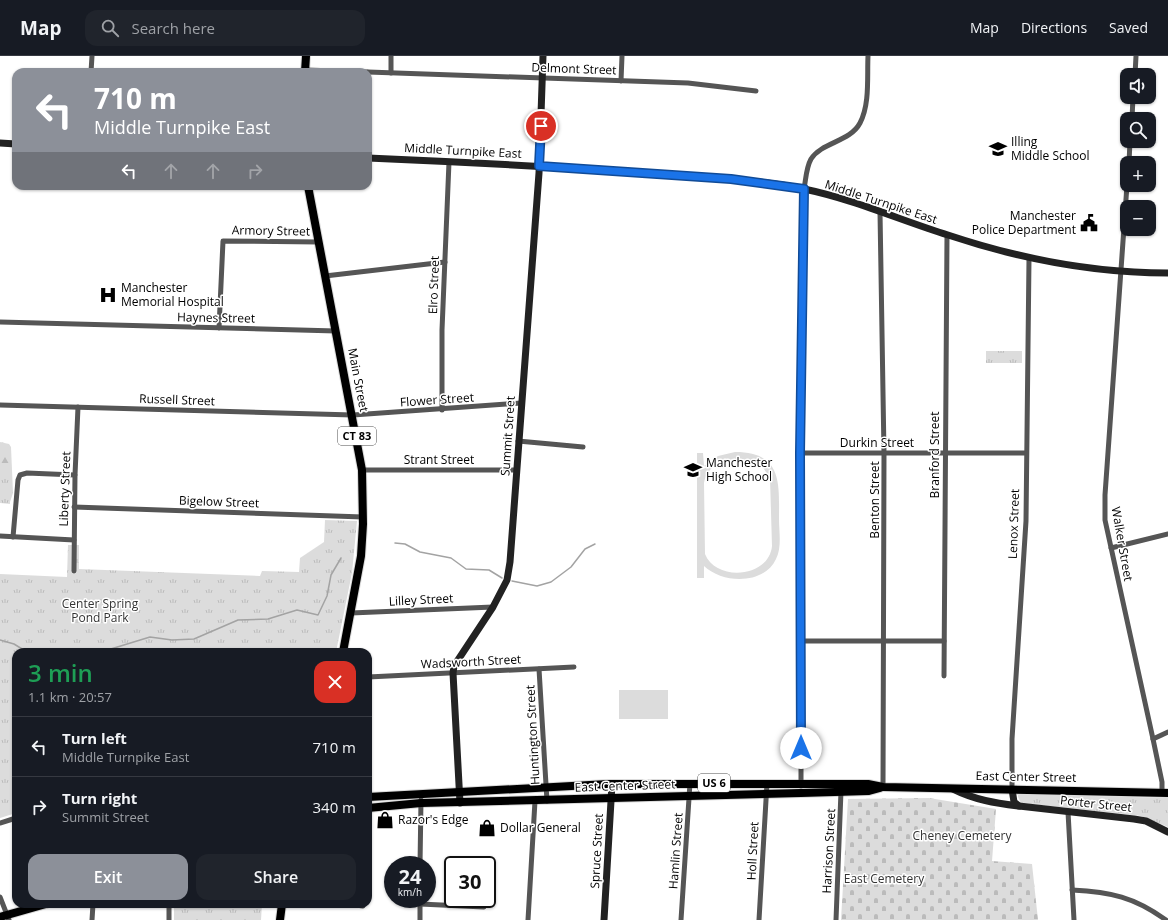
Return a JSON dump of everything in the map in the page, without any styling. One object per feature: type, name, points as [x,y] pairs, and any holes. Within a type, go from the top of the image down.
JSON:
[{"type":"main road","points":[[305,68],[306,56]]},
{"type":"main road","name":"Main Street","points":[[309,190],[353,415],[362,470],[363,516],[360,563],[343,648]]},
{"type":"main road","name":"East Center Street","points":[[372,797],[546,786],[612,784],[801,783],[842,788]]},
{"type":"main road","name":"East Center Street","points":[[372,808],[421,804],[801,793],[868,784],[883,787],[1165,793]]},
{"type":"main road","points":[[5,918],[34,908]]},
{"type":"main road","points":[[280,920],[282,908]]},
{"type":"street","points":[[91,68],[92,56]]},
{"type":"street","points":[[391,56],[391,73]]},
{"type":"street","name":"Summit Street","points":[[460,803],[453,673],[454,666],[492,607],[507,578],[539,166],[543,56]]},
{"type":"street","points":[[621,81],[622,56]]},
{"type":"street","points":[[801,793],[802,641],[800,453],[804,189],[811,158],[817,152],[847,136],[860,124],[865,105],[868,56]]},
{"type":"street","points":[[1135,68],[1136,56]]},
{"type":"street","name":"Delmont Street","points":[[372,72],[688,83],[756,91]]},
{"type":"street","points":[[0,143],[12,144]]},
{"type":"street","name":"Middle Turnpike East","points":[[372,158],[539,166],[731,179],[804,189],[853,202],[947,235],[1029,259],[1081,268],[1121,272],[1168,273]]},
{"type":"street","name":"Elro Street","points":[[442,410],[449,162]]},
{"type":"street","name":"Walker Street","points":[[1127,192],[1105,495],[1105,520],[1165,793]]},
{"type":"street","name":"Benton Street","points":[[880,212],[885,642],[883,787]]},
{"type":"street","name":"Branford Street","points":[[944,676],[947,235]]},
{"type":"street","name":"Armory Street","points":[[219,328],[223,241],[318,242]]},
{"type":"street","name":"Lenox Street","points":[[1012,789],[1013,725],[1026,521],[1029,259]]},
{"type":"street","points":[[325,276],[445,262]]},
{"type":"street","name":"Haynes Street","points":[[0,322],[336,331]]},
{"type":"street","name":"Flower Street","points":[[353,415],[442,410],[521,403]]},
{"type":"street","name":"Russell Street","points":[[0,404],[353,415]]},
{"type":"street","name":"Liberty Street","points":[[74,571],[74,507],[78,407]]},
{"type":"street","points":[[518,442],[583,447]]},
{"type":"street","name":"Durkin Street","points":[[800,453],[1026,453]]},
{"type":"street","name":"Strant Street","points":[[362,470],[516,470]]},
{"type":"street","points":[[13,537],[20,475],[27,473],[75,475]]},
{"type":"street","name":"Bigelow Street","points":[[74,507],[363,516]]},
{"type":"street","points":[[1111,548],[1168,534]]},
{"type":"street","points":[[0,536],[74,540]]},
{"type":"street","name":"Lilley Street","points":[[351,613],[492,607]]},
{"type":"street","points":[[802,641],[944,641]]},
{"type":"street","name":"Wadsworth Street","points":[[372,678],[574,667]]},
{"type":"street","name":"Huntington Street","points":[[539,669],[547,801]]},
{"type":"street","points":[[1153,739],[1168,732]]},
{"type":"street","name":"Hamlin Street","points":[[681,920],[690,783]]},
{"type":"street","name":"Holl Street","points":[[759,920],[767,783]]},
{"type":"street","name":"Spruce Street","points":[[604,920],[612,784]]},
{"type":"street","name":"Harrison Street","points":[[836,920],[842,788]]},
{"type":"street","name":"Porter Street","points":[[951,788],[976,800],[1146,821],[1168,832]]},
{"type":"street","points":[[1012,789],[1014,802],[1019,806]]},
{"type":"street","points":[[420,856],[421,793]]},
{"type":"street","points":[[528,920],[535,801]]},
{"type":"street","points":[[1068,812],[1074,920]]},
{"type":"street","points":[[0,823],[12,819]]},
{"type":"street","points":[[1072,890],[1097,891],[1123,896],[1152,910],[1166,920]]},
{"type":"street","points":[[0,898],[5,918]]},
{"type":"street","points":[[92,920],[93,908]]},
{"type":"street","points":[[169,908],[169,920]]},
{"type":"street","points":[[420,908],[420,920]]},
{"type":"green space","points":[[986,351],[1022,351],[1022,363],[986,363]]},
{"type":"green space","points":[[0,442],[9,444],[11,447],[13,493],[10,502],[0,501]]},
{"type":"green space","points":[[735,452],[751,453],[770,464],[775,472],[778,482],[780,539],[778,554],[770,568],[762,574],[753,577],[732,579],[712,572],[704,566],[704,578],[697,578],[697,453],[703,453],[704,466],[718,456]],"holes":[[[743,459],[762,466],[770,478],[772,546],[769,557],[762,565],[752,570],[730,572],[720,569],[711,563],[705,554],[704,483],[706,476],[713,467],[724,461]]]},
{"type":"green space","points":[[0,469],[10,469],[10,504],[0,503]]},
{"type":"green space","name":"Center Spring Pond Park","points":[[325,520],[357,521],[352,573],[337,648],[12,648],[12,814],[0,818],[0,574],[67,577],[68,545],[79,545],[79,569],[260,576],[262,571],[299,572],[300,558],[324,542]]},
{"type":"green space","points":[[619,690],[668,690],[668,719],[619,719]]},
{"type":"green space","points":[[1018,795],[1168,798],[1168,827],[1141,816],[1021,803]]},
{"type":"green space","name":"East Cemetery","points":[[929,798],[996,809],[992,861],[1032,864],[1038,920],[841,920],[848,799]]},
{"type":"green space","points":[[174,908],[262,908],[261,920],[174,920]]},
{"type":"waterway","points":[[395,543],[405,544],[420,552],[451,558],[466,569],[489,570],[502,578]]},
{"type":"waterway","points":[[512,581],[537,586],[551,582],[571,567],[585,549],[595,544]]},
{"type":"waterway","points":[[114,648],[150,637],[172,640],[194,639],[238,620],[268,619],[297,610],[318,615],[327,596],[331,575],[341,558]]},
{"type":"waterway","points":[[0,640],[14,644],[20,648]]},
{"type":"place","name":"Illing Middle School","points":[[998,149]]},
{"type":"place","name":"Manchester Police Department","points":[[1089,223]]},
{"type":"place","name":"Manchester Memorial Hospital","points":[[108,295]]},
{"type":"place","name":"Manchester High School","points":[[693,470]]},
{"type":"place","name":"Razor's Edge","points":[[385,820]]},
{"type":"place","name":"Dollar General","points":[[487,828]]},
{"type":"route","points":[[541,126],[539,166],[731,179],[804,189],[800,453],[802,641],[801,748]]},
{"type":"park label","name":"Cheney Cemetery","points":[[962,836]]}]
